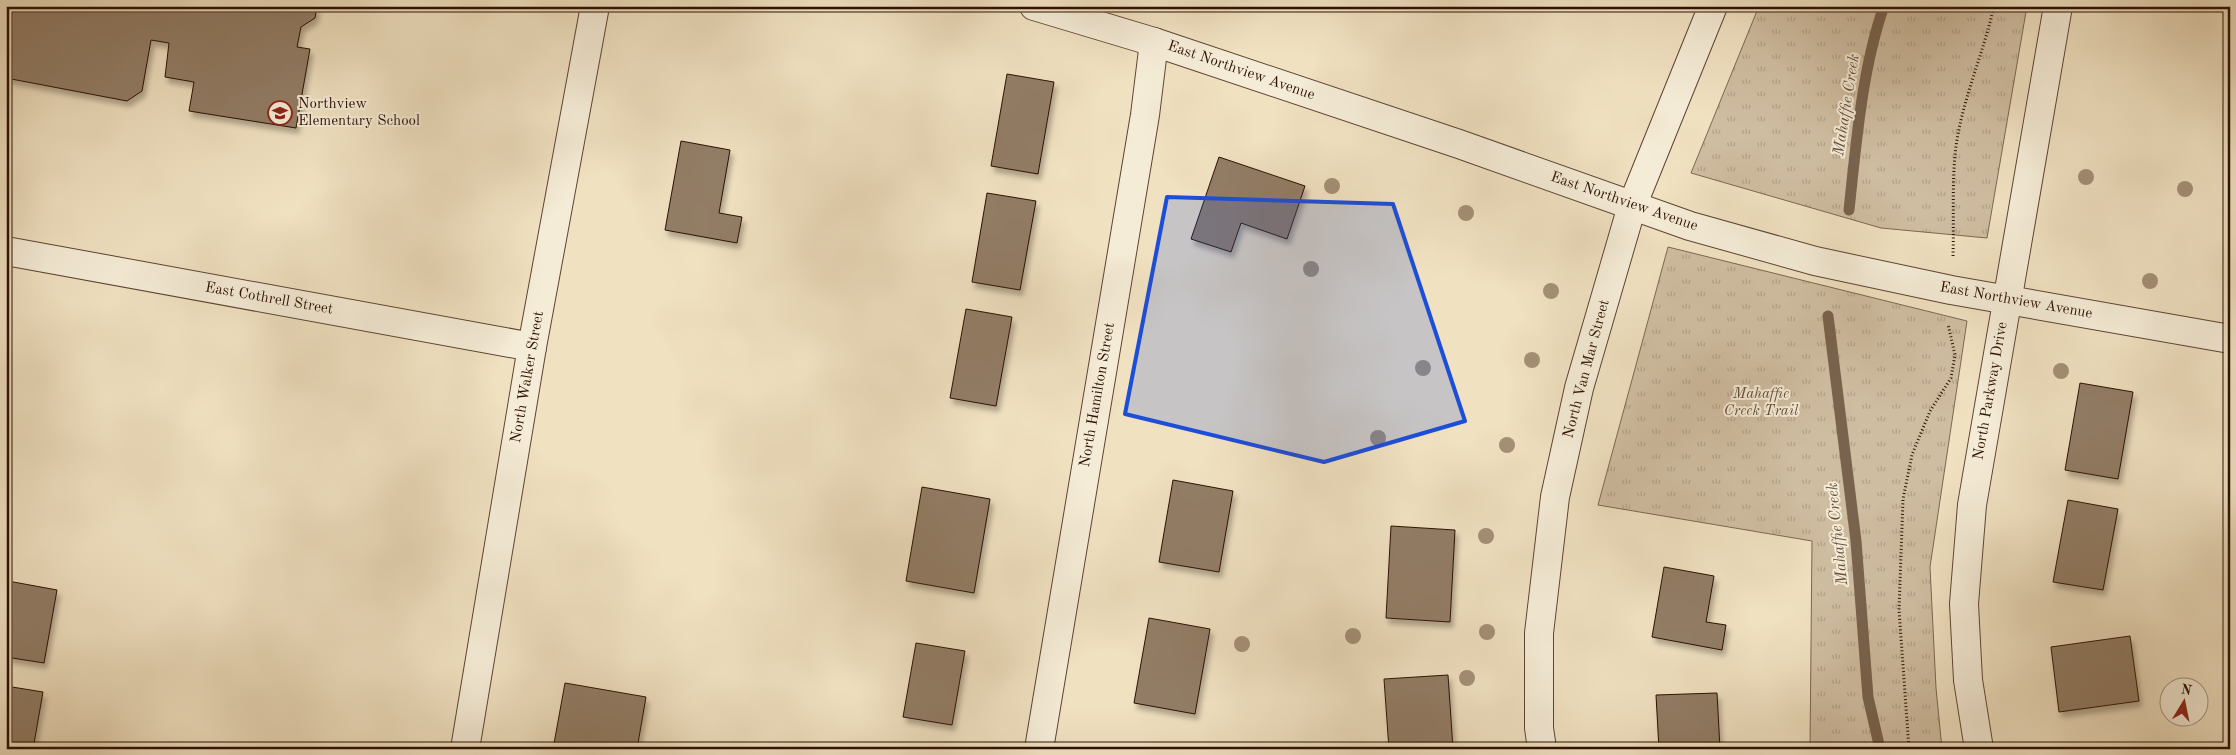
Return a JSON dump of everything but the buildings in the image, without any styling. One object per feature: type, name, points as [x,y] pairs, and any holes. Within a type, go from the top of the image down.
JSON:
[{"type":"street","name":"North Walker Street","points":[[465,749],[532,347],[595,6]]},
{"type":"street","name":"East Northview Avenue","points":[[1034,6],[1154,42],[1459,144],[1690,226],[1815,261],[1951,290],[2230,339]]},
{"type":"street","name":"North Van Mar Street","points":[[1542,749],[1539,633],[1555,497],[1579,388],[1632,206],[1713,6]]},
{"type":"street","name":"North Parkway Drive","points":[[1979,749],[1968,680],[1964,604],[1972,505],[2058,6]]},
{"type":"street","name":"North Hamilton Street","points":[[1039,749],[1145,115],[1154,42]]},
{"type":"street","name":"East Cothrell Street","points":[[6,251],[532,347]]},
{"type":"path","points":[[1909,749],[1899,610],[1903,499],[1915,446],[1930,410],[1951,378],[1954,355],[1948,322],[1951,290],[1955,154],[1966,95],[1987,35],[1994,6]]},
{"type":"highlighted area","points":[[1167,197],[1393,204],[1465,421],[1324,462],[1125,414]]},
{"type":"green space","points":[[1759,6],[2027,6],[1987,238],[1881,228],[1691,173]]},
{"type":"green space","name":"Mahaffie Creek Trail","points":[[1668,247],[1967,321],[1930,567],[1936,688],[1942,749],[1810,749],[1812,541],[1598,505]]},
{"type":"waterway","name":"Mahaffie Creek","points":[[1849,210],[1857,133],[1865,81],[1876,30],[1884,6]]},
{"type":"waterway","name":"Mahaffie Creek","points":[[1828,316],[1856,541],[1868,697],[1880,749]]},
{"type":"place","name":"Northview Elementary School","points":[[280,113]]}]
